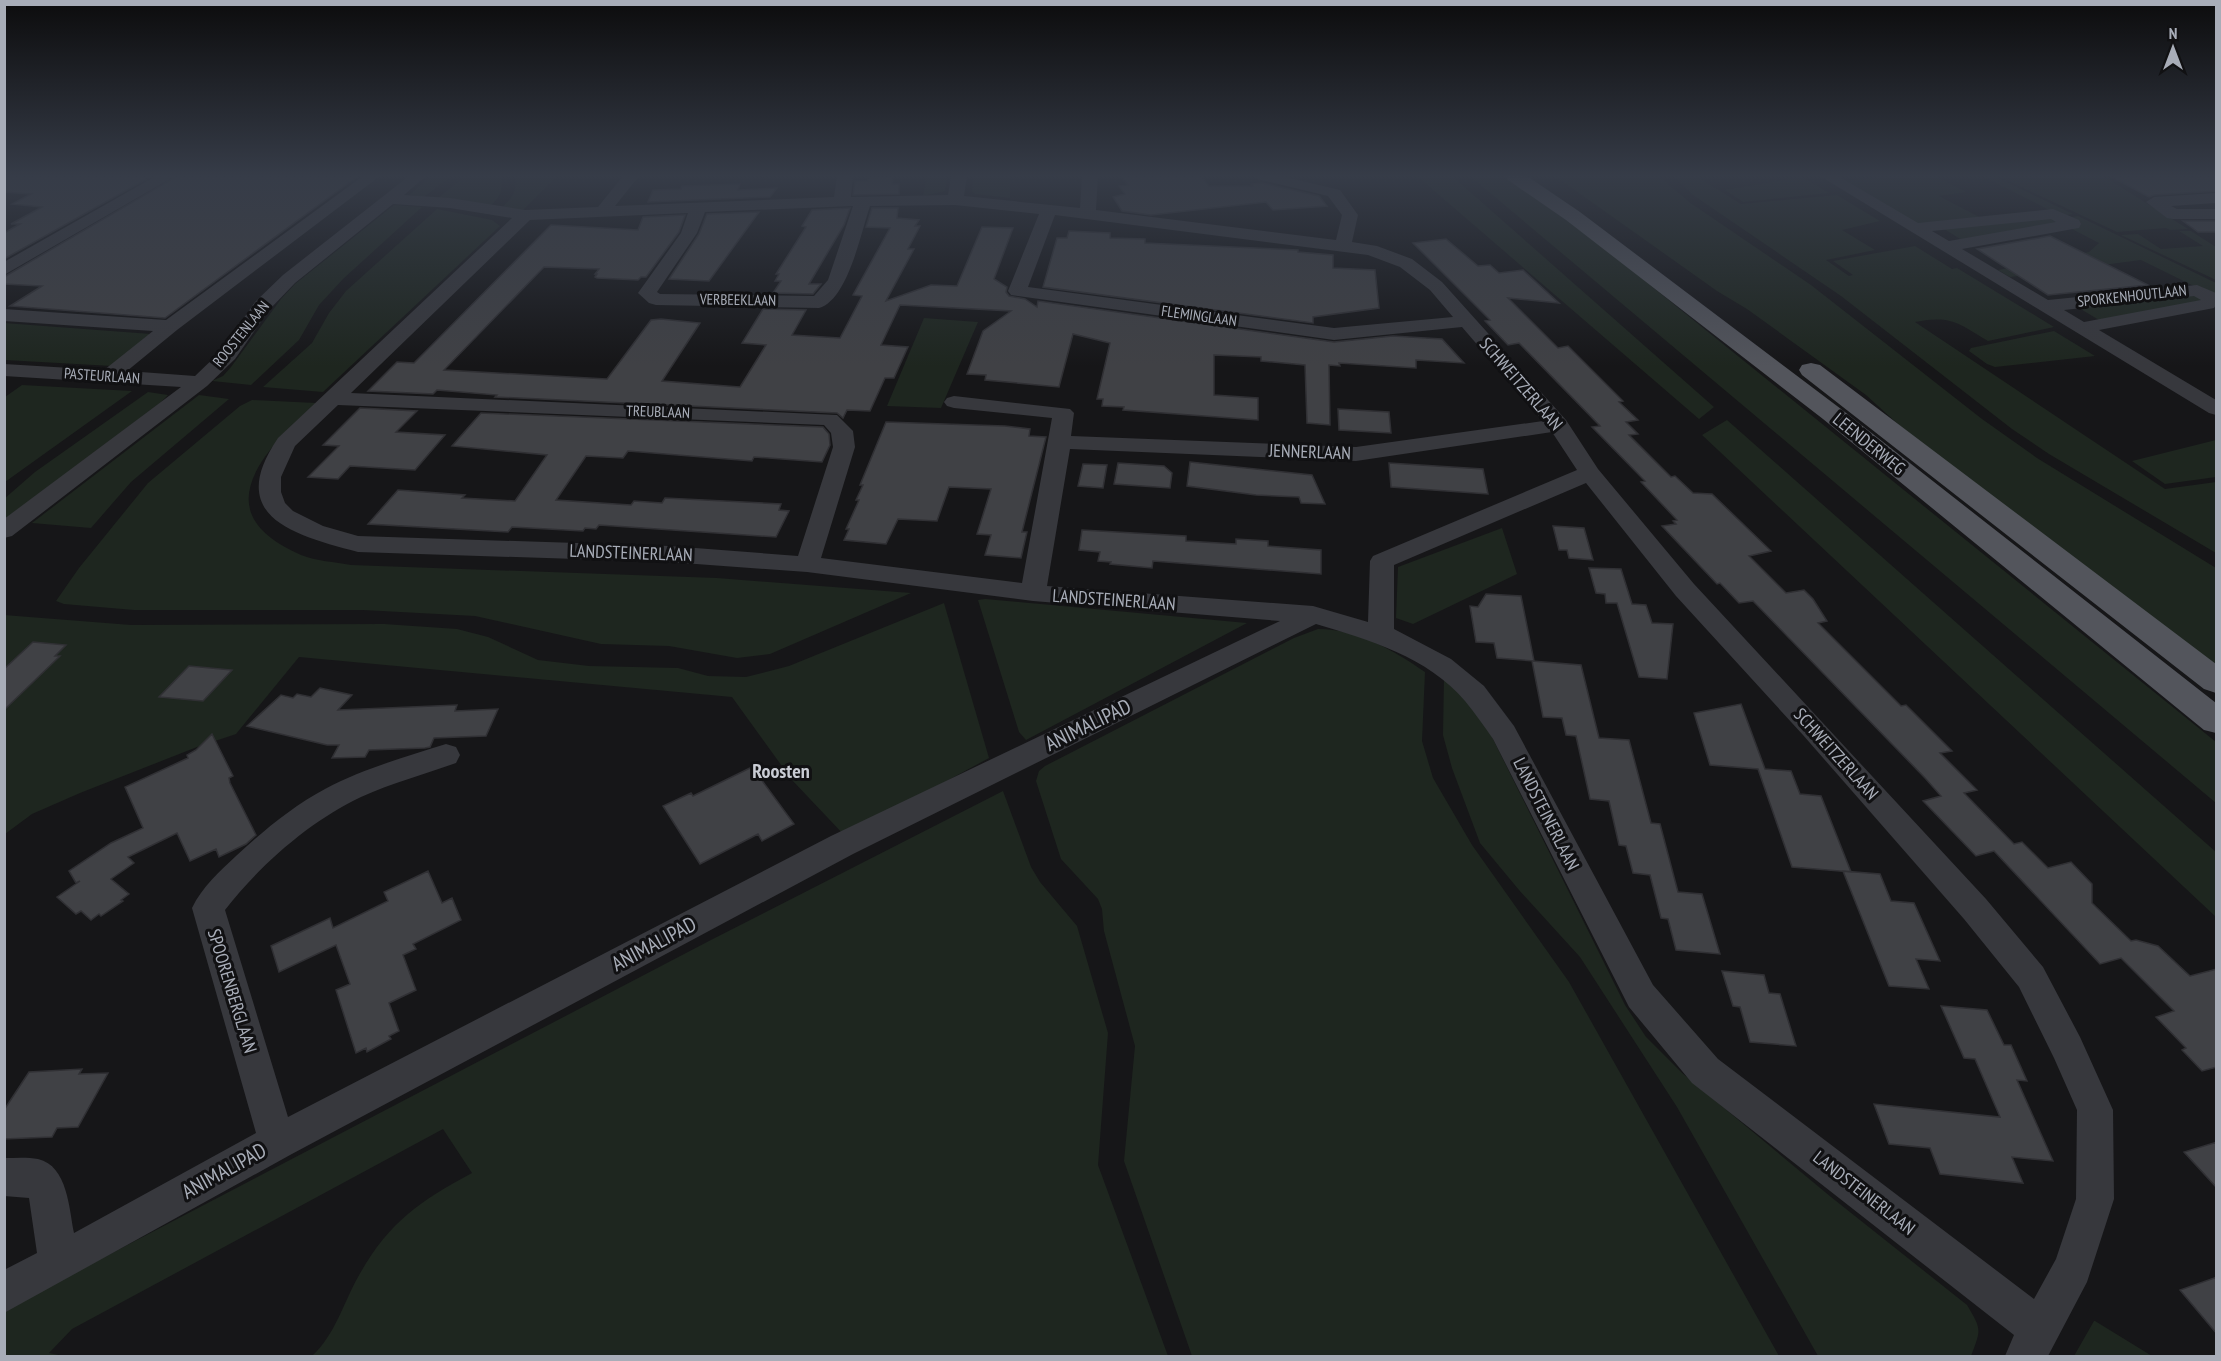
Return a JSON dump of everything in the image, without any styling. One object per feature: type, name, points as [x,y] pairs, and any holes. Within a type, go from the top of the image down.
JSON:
[{"type":"main road","name":"LEENDERWEG","points":[[1604,240],[1832,414],[2217,721]]},
{"type":"main road","points":[[1635,240],[1680,271]]},
{"type":"main road","name":"LEENDERWEG","points":[[1790,354],[2217,681]]},
{"type":"street","points":[[4,270],[57,240]]},
{"type":"street","points":[[109,376],[170,326],[286,240]]},
{"type":"street","name":"ROOSTENLAAN","points":[[4,531],[200,382],[228,355],[262,306],[289,279],[338,240]]},
{"type":"street","name":"LANDSTEINERLAAN","points":[[499,240],[286,443],[269,478],[272,499],[285,517],[311,532],[358,544],[669,554],[807,564],[1033,593],[1314,615],[1381,634],[1442,666],[1474,693],[1504,733],[1641,996],[1705,1071],[2034,1343]]},
{"type":"street","name":"VERBEEKLAAN","points":[[683,240],[647,293],[656,298],[819,302],[837,281],[850,240]]},
{"type":"street","name":"FLEMINGLAAN","points":[[1037,240],[1017,291],[1334,334],[1467,321]]},
{"type":"street","name":"SCHWEITZERLAAN","points":[[1291,240],[1371,250],[1406,263],[1436,286],[1558,425],[1590,473],[1685,590],[1813,728],[1975,909],[2031,977],[2096,1110],[2096,1199],[2073,1268],[2034,1343]]},
{"type":"street","points":[[1343,246],[1344,240]]},
{"type":"street","name":"SPORKENHOUTLAAN","points":[[1934,240],[2213,404]]},
{"type":"street","points":[[1947,247],[1988,240]]},
{"type":"street","name":"SPORKENHOUTLAAN","points":[[2046,306],[2197,290],[2217,301]]},
{"type":"street","name":"SPORKENHOUTLAAN","points":[[2081,328],[2217,301]]},
{"type":"street","points":[[4,315],[170,326]]},
{"type":"street","name":"PASTEURLAAN","points":[[4,370],[200,382]]},
{"type":"street","points":[[4,386],[26,371]]},
{"type":"street","name":"TREUBLAAN","points":[[331,398],[830,419],[842,430],[844,447],[807,564]]},
{"type":"street","points":[[954,402],[1063,413],[1060,442],[1033,593]]},
{"type":"street","name":"JENNERLAAN","points":[[1060,442],[1356,454],[1558,425]]},
{"type":"street","points":[[1381,634],[1382,561],[1590,473]]},
{"type":"street","name":"ANIMALIPAD","points":[[4,1293],[277,1142],[843,845],[1314,615]]},
{"type":"street","name":"SPOORENBERGLAAN","points":[[277,1142],[208,908],[223,887],[300,820],[349,790],[446,755]]},
{"type":"street","points":[[4,1177],[38,1178],[47,1192],[59,1262]]},
{"type":"shaded area","points":[[351,240],[386,240],[343,279],[319,305],[299,340],[251,385],[212,381],[223,376],[231,367],[281,299],[295,284]]},
{"type":"shaded area","points":[[403,240],[486,240],[323,392],[263,387],[312,343],[329,313],[346,291]]},
{"type":"shaded area","points":[[1491,240],[1524,240],[1714,407],[1699,419]]},
{"type":"shaded area","points":[[1546,240],[1594,240],[2216,742],[2216,803]]},
{"type":"shaded area","points":[[1644,240],[1744,240],[1811,285],[1982,419],[2037,458],[2216,568],[2216,670],[1900,426],[1866,395],[1747,309],[1717,291]]},
{"type":"shaded area","points":[[1758,240],[1858,240],[1875,250],[1826,260],[1849,276],[1853,275],[1833,261],[1915,246],[1952,269],[1957,268],[2054,327],[1988,341],[1954,322],[1937,319],[1915,322],[2165,489],[2216,482],[2216,553],[2049,454],[2012,429],[1841,296]]},
{"type":"shaded area","points":[[2092,240],[2126,240],[2216,283],[2216,293],[2210,294],[2141,260],[2010,277],[1998,270],[2089,252],[2099,243]]},
{"type":"shaded area","points":[[2131,240],[2146,240],[2161,249],[2203,246],[2193,240],[2204,240],[2216,247],[2216,280]]},
{"type":"shaded area","points":[[2194,292],[2209,299],[2104,323],[2074,305]]},
{"type":"shaded area","points":[[924,318],[978,322],[941,408],[887,406]]},
{"type":"shaded area","points":[[4,323],[151,334],[112,366],[5,360]]},
{"type":"shaded area","points":[[2054,331],[2095,356],[1995,367],[1969,351],[1971,348]]},
{"type":"shaded area","points":[[22,385],[132,391],[5,482],[5,397]]},
{"type":"shaded area","points":[[148,392],[168,395],[5,519],[4,499],[35,472]]},
{"type":"shaded area","points":[[199,395],[229,399],[131,482],[91,528],[32,523]]},
{"type":"shaded area","points":[[252,400],[316,403],[278,441],[262,461],[252,481],[249,501],[255,520],[271,538],[307,557],[351,565],[717,578],[911,593],[770,654],[737,658],[669,646],[601,644],[475,616],[363,610],[134,610],[64,604],[56,601],[79,568],[148,483],[240,406]]},
{"type":"shaded area","points":[[1727,420],[2216,852],[2216,917],[1702,435]]},
{"type":"shaded area","points":[[2216,440],[2216,477],[2165,484],[2132,461]]},
{"type":"shaded area","points":[[1502,528],[1517,574],[1413,624],[1396,618],[1398,567]]},
{"type":"shaded area","points":[[978,600],[1247,623],[1026,740],[1019,732]]},
{"type":"shaded area","points":[[944,603],[989,758],[845,836],[792,780],[732,697],[299,657],[236,734],[80,793],[32,814],[5,834],[4,615],[131,625],[384,624],[457,629],[488,637],[538,660],[589,666],[678,668],[708,676],[746,677],[789,666]]},
{"type":"shaded area","points":[[1318,629],[1347,633],[1374,642],[1425,672],[1422,741],[1433,778],[1472,845],[1569,982],[1779,1356],[1192,1356],[1124,1161],[1135,1046],[1104,931],[1102,909],[1098,899],[1061,859],[1036,781],[1039,771],[1045,766],[1294,638]]},
{"type":"shaded area","points":[[1444,677],[1473,708],[1489,731],[1625,1005],[1646,1037],[1682,1073],[1831,1197],[1967,1305],[1978,1330],[1971,1356],[1818,1356],[1677,1107],[1580,957],[1480,843],[1452,768],[1443,735]]},
{"type":"shaded area","points":[[1003,791],[1031,867],[1040,882],[1077,926],[1108,1033],[1098,1165],[1168,1356],[312,1356],[333,1329],[369,1258],[393,1228],[420,1204],[472,1173],[443,1129],[72,1329],[49,1353],[63,1356],[5,1356],[5,1309],[709,941]]},
{"type":"shaded area","points":[[2095,1321],[2152,1356],[2074,1356]]},
{"type":"building","points":[[4,240],[39,240],[4,259]]},
{"type":"building","points":[[68,240],[272,240],[165,318],[10,306],[42,286],[4,284],[4,277]]},
{"type":"building","points":[[537,240],[673,240],[646,277],[638,280],[597,278],[595,274],[599,269],[544,267],[444,370],[607,379],[651,320],[661,319],[700,323],[662,381],[740,387],[766,345],[742,343],[763,309],[806,310],[792,335],[840,338],[862,296],[853,295],[884,240],[913,240],[908,249],[914,249],[886,301],[931,285],[957,286],[977,240],[1009,240],[994,279],[1007,287],[1006,292],[1009,296],[1025,299],[1037,307],[1038,301],[1334,342],[1393,336],[1442,339],[1464,363],[1416,360],[1416,368],[1339,363],[1340,366],[1329,365],[1330,425],[1307,423],[1305,365],[1261,361],[1261,357],[1214,355],[1214,395],[1258,398],[1258,420],[1123,410],[1124,407],[1102,406],[1103,399],[1097,399],[1110,343],[1073,334],[1059,387],[985,380],[986,375],[967,374],[983,331],[1011,311],[900,305],[881,345],[908,347],[894,378],[885,378],[870,411],[847,410],[843,418],[837,413],[495,397],[497,395],[437,390],[433,394],[368,391],[397,362],[414,363]]},
{"type":"building","points":[[695,240],[739,240],[709,281],[669,279]]},
{"type":"building","points":[[798,240],[835,240],[809,284],[821,284],[813,294],[773,293],[781,281],[775,281],[779,274],[776,274]]},
{"type":"building","points":[[1057,240],[1145,240],[1145,243],[1298,250],[1298,252],[1333,255],[1333,268],[1375,270],[1379,308],[1313,317],[1313,323],[1043,287]]},
{"type":"building","points":[[1447,240],[1478,266],[1490,265],[1499,273],[1523,270],[1559,303],[1508,298],[1558,348],[1568,346],[1623,401],[1619,402],[1638,420],[1626,422],[1638,434],[1629,435],[1671,477],[1675,476],[1693,493],[1712,494],[1771,551],[1749,556],[1786,593],[1804,590],[1813,599],[1827,621],[1818,623],[1901,706],[1906,705],[1952,751],[1940,753],[1977,790],[1964,793],[2014,844],[2022,842],[2048,868],[2071,862],[2092,884],[2092,903],[2131,941],[2136,940],[2158,946],[2190,976],[2217,969],[2217,1067],[2202,1071],[2182,1050],[2186,1048],[2156,1017],[2174,1011],[2121,958],[2100,964],[1994,851],[1976,856],[1923,801],[1941,796],[1925,778],[1753,601],[1739,603],[1720,583],[1717,584],[1662,526],[1676,524],[1673,521],[1677,520],[1641,482],[1645,481],[1592,427],[1600,426],[1519,343],[1508,345],[1485,321],[1490,320],[1413,243]]},
{"type":"building","points":[[2030,240],[2057,240],[2148,285],[2048,295],[1977,249]]},
{"type":"building","points":[[360,408],[417,411],[396,432],[445,435],[415,470],[350,466],[338,479],[308,477],[339,446],[323,445]]},
{"type":"building","points":[[1338,409],[1389,412],[1391,433],[1339,430]]},
{"type":"building","points":[[481,413],[823,427],[829,434],[830,445],[822,462],[754,457],[752,461],[628,451],[623,458],[586,456],[556,500],[631,505],[634,501],[662,503],[665,498],[781,504],[779,510],[789,511],[776,537],[599,525],[596,529],[585,528],[583,531],[512,527],[508,532],[368,524],[398,490],[465,495],[462,498],[515,501],[547,455],[452,446]]},
{"type":"building","points":[[886,422],[1005,426],[1030,429],[1029,436],[1046,437],[1022,532],[1027,532],[1021,558],[985,555],[991,535],[977,534],[991,489],[949,487],[937,521],[898,519],[886,544],[844,540],[849,529],[846,529],[859,500],[856,500],[863,485],[860,485]]},
{"type":"building","points":[[1190,462],[1312,475],[1325,504],[1301,503],[1299,497],[1256,495],[1187,486]]},
{"type":"building","points":[[1118,463],[1164,466],[1172,473],[1170,488],[1114,484]]},
{"type":"building","points":[[1389,463],[1483,469],[1488,494],[1391,487]]},
{"type":"building","points":[[1083,464],[1107,465],[1103,488],[1078,486]]},
{"type":"building","points":[[1553,526],[1584,528],[1593,560],[1569,558],[1567,550],[1559,550]]},
{"type":"building","points":[[1082,530],[1186,536],[1186,541],[1236,544],[1236,539],[1268,541],[1268,546],[1321,550],[1321,574],[1153,561],[1152,568],[1110,564],[1111,562],[1098,561],[1100,552],[1079,550]]},
{"type":"building","points":[[1589,568],[1621,569],[1632,604],[1646,605],[1652,623],[1673,624],[1667,679],[1639,677],[1617,603],[1606,603],[1605,594],[1596,593]]},
{"type":"building","points":[[1486,594],[1521,596],[1534,661],[1497,658],[1494,643],[1476,642],[1470,606],[1478,607]]},
{"type":"building","points":[[33,642],[66,645],[55,656],[60,656],[4,710],[4,669]]},
{"type":"building","points":[[1532,661],[1581,665],[1599,738],[1629,740],[1651,823],[1660,824],[1678,892],[1702,894],[1720,954],[1676,950],[1668,919],[1661,918],[1650,875],[1633,873],[1626,846],[1619,845],[1609,801],[1590,799],[1576,736],[1566,735],[1562,718],[1543,717]]},
{"type":"building","points":[[189,666],[232,670],[203,701],[159,697]]},
{"type":"building","points":[[320,688],[352,695],[338,710],[457,705],[455,711],[498,709],[486,736],[434,738],[430,747],[369,750],[365,757],[332,758],[339,745],[327,745],[247,726],[281,695],[293,698],[297,694],[311,697]]},
{"type":"building","points":[[1741,704],[1765,769],[1791,771],[1800,794],[1821,796],[1851,872],[1792,867],[1758,769],[1710,765],[1694,713]]},
{"type":"building","points":[[212,734],[233,776],[229,778],[230,783],[256,835],[246,844],[219,857],[216,849],[190,861],[177,833],[128,857],[134,863],[111,879],[129,894],[121,900],[123,901],[91,920],[81,911],[76,914],[57,897],[80,881],[76,883],[69,871],[111,843],[143,828],[125,787],[188,758],[187,755],[196,750]]},
{"type":"building","points":[[752,767],[794,824],[762,841],[758,834],[700,864],[663,806],[691,793],[693,796]]},
{"type":"building","points":[[428,871],[442,903],[452,898],[461,920],[413,944],[416,949],[403,955],[416,990],[389,1003],[399,1031],[389,1036],[391,1039],[367,1052],[366,1048],[356,1053],[336,990],[350,984],[336,945],[279,972],[271,946],[330,918],[333,928],[388,901],[384,892]]},
{"type":"building","points":[[1843,871],[1880,874],[1891,901],[1914,903],[1940,961],[1916,959],[1929,989],[1889,986]]},
{"type":"building","points":[[1722,971],[1764,975],[1769,993],[1780,994],[1796,1046],[1750,1042],[1740,1007],[1733,1006]]},
{"type":"building","points":[[1941,1006],[1987,1010],[2004,1045],[2011,1045],[2027,1081],[2017,1080],[2053,1161],[2012,1157],[2023,1183],[1940,1174],[1930,1148],[1889,1144],[1874,1104],[2000,1117],[1975,1059],[1964,1058]]},
{"type":"building","points":[[82,1069],[79,1074],[108,1073],[78,1127],[57,1128],[52,1137],[4,1139],[4,1110],[29,1072]]},
{"type":"building","points":[[2217,1142],[2217,1188],[2184,1152]]},
{"type":"building","points":[[2217,1277],[2217,1334],[2180,1290]]},
{"type":"district","name":"Roosten","points":[[781,771]]}]
